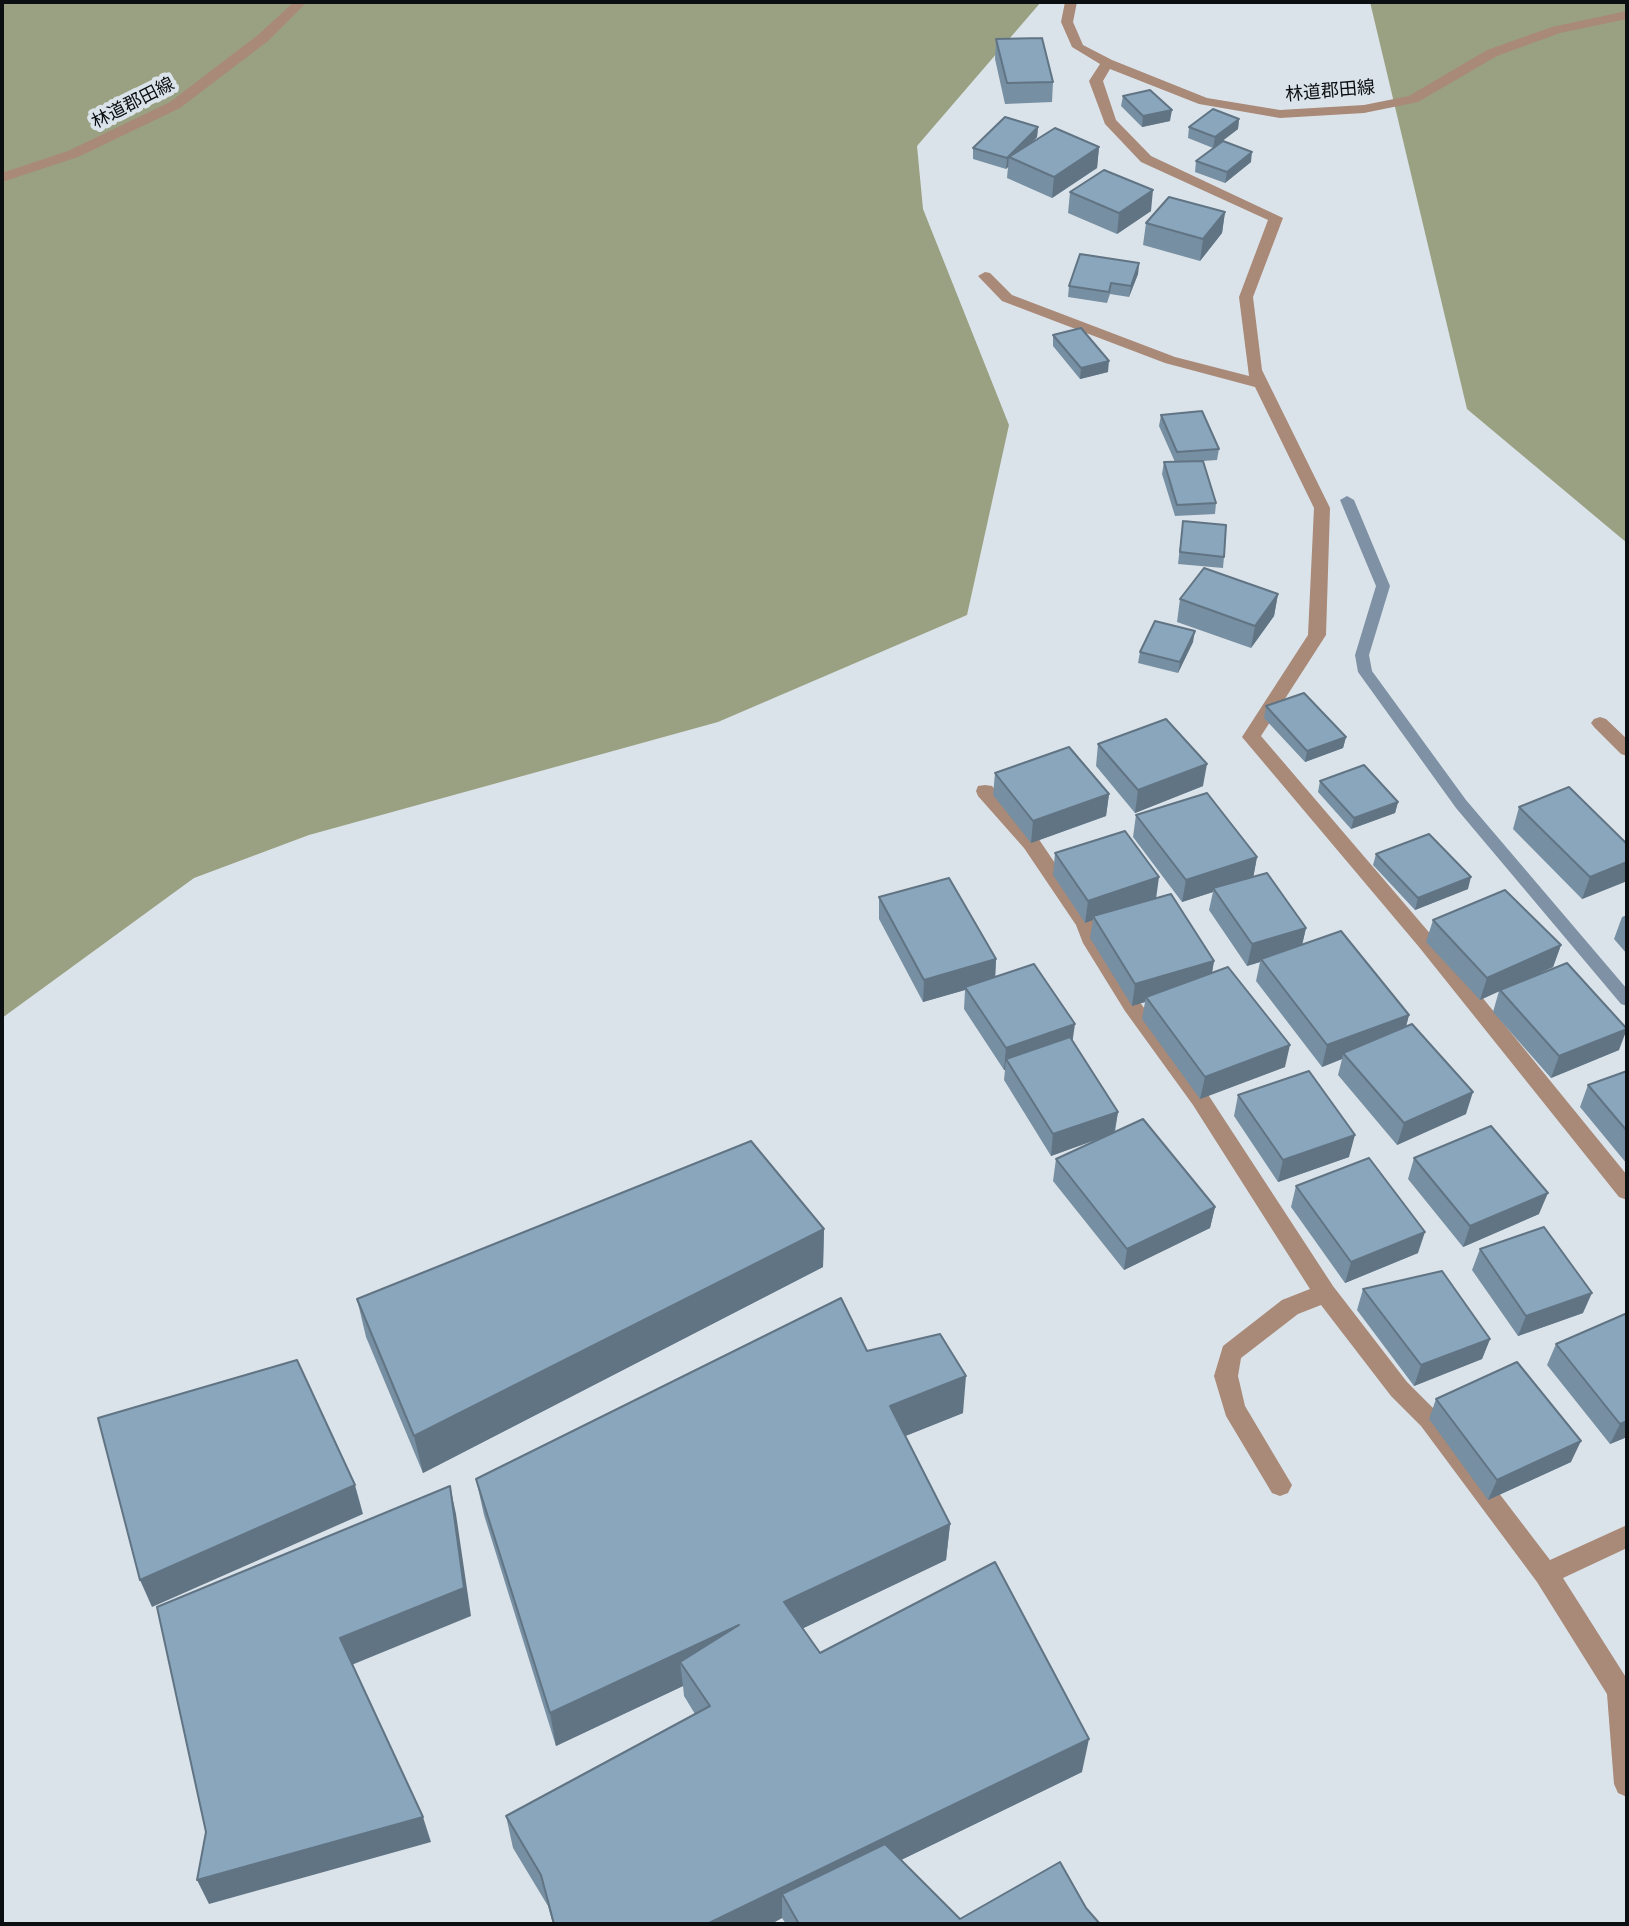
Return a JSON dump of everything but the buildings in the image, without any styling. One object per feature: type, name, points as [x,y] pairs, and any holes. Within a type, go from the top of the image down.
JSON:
[{"type":"street","name":"林道郡田線","points":[[2,178],[73,154],[175,105],[263,38],[301,2]]},
{"type":"street","name":"林道郡田線","points":[[1071,2],[1067,22],[1078,47],[1107,63],[1204,101],[1280,114],[1364,109],[1413,99],[1492,53],[1544,35],[1627,15]]},
{"type":"street","points":[[1107,63],[1096,81],[1110,121],[1146,159],[1276,218],[1246,297],[1254,370],[1322,508],[1317,635],[1251,737],[1426,942],[1627,1191]]},
{"type":"street","points":[[985,276],[1007,298],[1170,360],[1261,384]]},
{"type":"street","points":[[1600,723],[1627,750]]},
{"type":"street","points":[[985,791],[1031,843],[1085,923],[1090,938],[1132,1006],[1200,1099],[1325,1293],[1399,1389],[1429,1419],[1546,1574],[1620,1691],[1627,1784]]},
{"type":"street","points":[[1280,1485],[1234,1409],[1226,1376],[1231,1353],[1290,1307],[1325,1293]]},
{"type":"street","points":[[1546,1574],[1627,1536]]},
{"type":"green space","points":[[2,2],[1041,2],[917,146],[923,209],[1009,425],[967,615],[718,722],[309,835],[194,878],[2,1018]]},
{"type":"green space","points":[[1370,2],[1627,2],[1627,543],[1467,409]]},
{"type":"waterway","points":[[1347,500],[1383,586],[1362,655],[1365,672],[1461,804],[1627,1000]]}]
